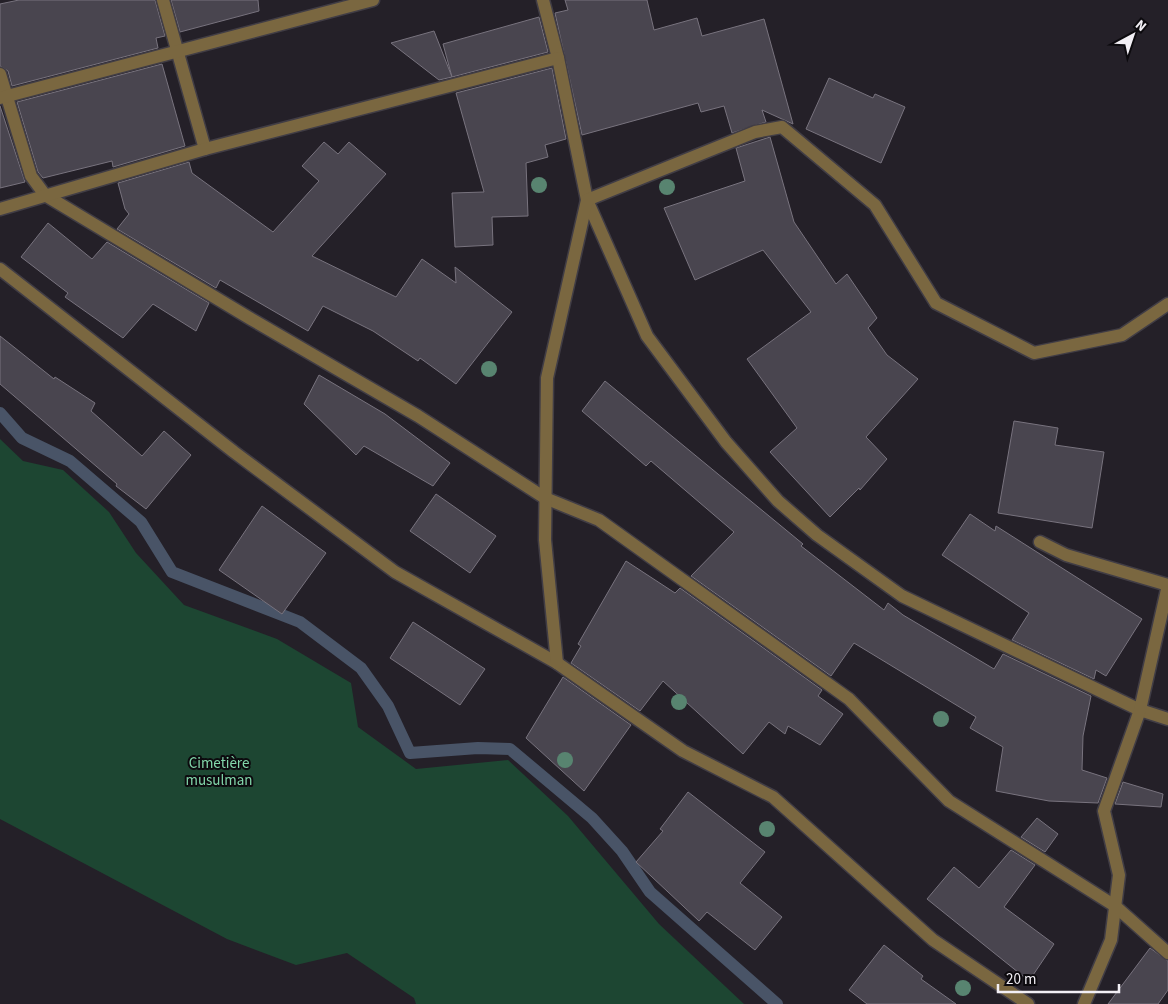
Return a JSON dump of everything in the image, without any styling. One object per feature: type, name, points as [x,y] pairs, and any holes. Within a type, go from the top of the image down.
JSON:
[{"type":"street","points":[[163,0],[205,149]]},
{"type":"street","points":[[3,97],[373,0]]},
{"type":"street","points":[[542,0],[558,58],[587,200],[647,336],[726,442],[778,501],[817,535],[902,596],[1140,710],[1168,719]]},
{"type":"street","points":[[0,209],[205,149],[558,58]]},
{"type":"street","points":[[0,74],[3,97],[31,176],[45,195],[251,319],[418,416],[545,498],[599,520],[848,699],[949,801],[1115,906],[1168,953]]},
{"type":"street","points":[[587,200],[755,132],[782,127],[875,205],[936,303],[1034,353],[1122,335],[1168,304]]},
{"type":"street","points":[[557,663],[544,540],[546,378],[587,200]]},
{"type":"street","points":[[0,269],[234,452],[395,572],[557,663],[683,751],[773,797],[933,940],[1028,1004]]},
{"type":"street","points":[[1040,542],[1066,555],[1168,585],[1140,710],[1104,811],[1119,875],[1111,940],[1084,1004]]},
{"type":"green space","name":"Cimetière musulman","points":[[0,439],[23,461],[63,470],[109,512],[136,553],[184,605],[277,639],[351,683],[358,727],[416,769],[508,760],[568,816],[659,924],[744,1004],[416,1004],[414,998],[347,953],[296,965],[227,939],[0,819]]},
{"type":"building","points":[[19,0],[155,0],[165,36],[156,38],[158,48],[12,86],[8,71],[0,66],[0,4]]},
{"type":"building","points":[[171,0],[258,0],[259,11],[180,32]]},
{"type":"building","points":[[565,0],[647,0],[654,30],[697,18],[702,36],[764,19],[793,124],[762,110],[766,122],[732,133],[724,106],[701,112],[698,103],[582,135],[555,13],[568,10]]},
{"type":"building","points":[[539,17],[548,52],[452,77],[443,44]]},
{"type":"building","points":[[434,31],[452,77],[439,80],[391,43]]},
{"type":"building","points":[[162,64],[185,146],[113,167],[112,161],[43,178],[38,172],[17,102]]},
{"type":"building","points":[[552,68],[566,139],[545,145],[548,157],[526,163],[528,216],[492,217],[493,245],[455,247],[452,193],[484,192],[456,93]]},
{"type":"building","points":[[829,78],[873,98],[875,94],[905,107],[881,163],[806,129]]},
{"type":"building","points":[[0,106],[25,182],[0,188]]},
{"type":"building","points":[[770,137],[794,222],[836,284],[847,274],[877,318],[868,328],[887,355],[918,379],[866,437],[887,459],[860,490],[859,488],[830,517],[770,452],[797,428],[747,359],[811,312],[763,250],[695,280],[664,208],[745,181],[736,148]]},
{"type":"building","points":[[324,142],[338,154],[349,142],[386,174],[312,256],[396,297],[422,259],[456,283],[455,267],[512,312],[456,384],[420,358],[418,361],[373,331],[323,306],[308,331],[220,280],[216,288],[117,229],[129,214],[125,209],[118,183],[189,162],[192,173],[273,232],[319,181],[302,166]]},
{"type":"building","points":[[48,223],[92,259],[107,242],[209,303],[196,331],[153,304],[123,338],[65,297],[68,293],[21,257]]},
{"type":"building","points":[[0,336],[54,379],[55,377],[95,403],[91,411],[142,456],[164,431],[191,455],[146,509],[116,486],[117,484],[0,384]]},
{"type":"building","points":[[319,375],[385,414],[450,463],[433,486],[364,446],[356,455],[304,404]]},
{"type":"building","points":[[605,381],[803,544],[801,546],[884,610],[888,603],[903,615],[994,669],[1003,654],[1091,696],[1083,736],[1082,770],[1107,778],[1098,803],[1049,801],[996,791],[1003,747],[970,728],[976,717],[854,643],[831,676],[691,576],[734,532],[651,461],[646,466],[582,411]]},
{"type":"building","points":[[1014,421],[1058,428],[1055,445],[1104,452],[1092,528],[998,513]]},
{"type":"building","points":[[436,494],[496,536],[470,573],[410,531]]},
{"type":"building","points":[[262,506],[326,553],[282,614],[219,570]]},
{"type":"building","points":[[970,514],[995,531],[996,526],[1142,619],[1106,676],[1096,670],[1094,679],[1012,640],[1029,613],[942,555]]},
{"type":"building","points":[[626,561],[675,593],[680,588],[822,690],[818,696],[843,714],[820,745],[788,726],[785,734],[769,722],[743,754],[663,681],[640,711],[571,663],[581,646],[578,644]]},
{"type":"building","points":[[413,622],[485,669],[460,705],[390,658]]},
{"type":"building","points":[[563,677],[631,725],[584,791],[526,738]]},
{"type":"building","points":[[1123,782],[1163,794],[1161,807],[1115,804]]},
{"type":"building","points":[[688,792],[765,852],[740,883],[782,917],[755,950],[707,912],[699,921],[636,862],[663,831],[660,829]]},
{"type":"building","points":[[1037,818],[1058,834],[1045,852],[1021,837]]},
{"type":"building","points":[[1011,850],[1035,865],[1004,907],[1054,944],[1029,981],[927,899],[954,867],[979,888]]},
{"type":"building","points":[[884,945],[923,976],[921,979],[956,1004],[867,1004],[849,990]]},
{"type":"building","points":[[1150,948],[1168,961],[1168,990],[1158,1004],[1108,1004]]},
{"type":"waterway","points":[[0,413],[22,438],[70,461],[141,522],[172,572],[300,622],[361,668],[388,706],[410,753],[478,748],[510,749],[592,818],[622,851],[650,892],[777,1004]]}]
